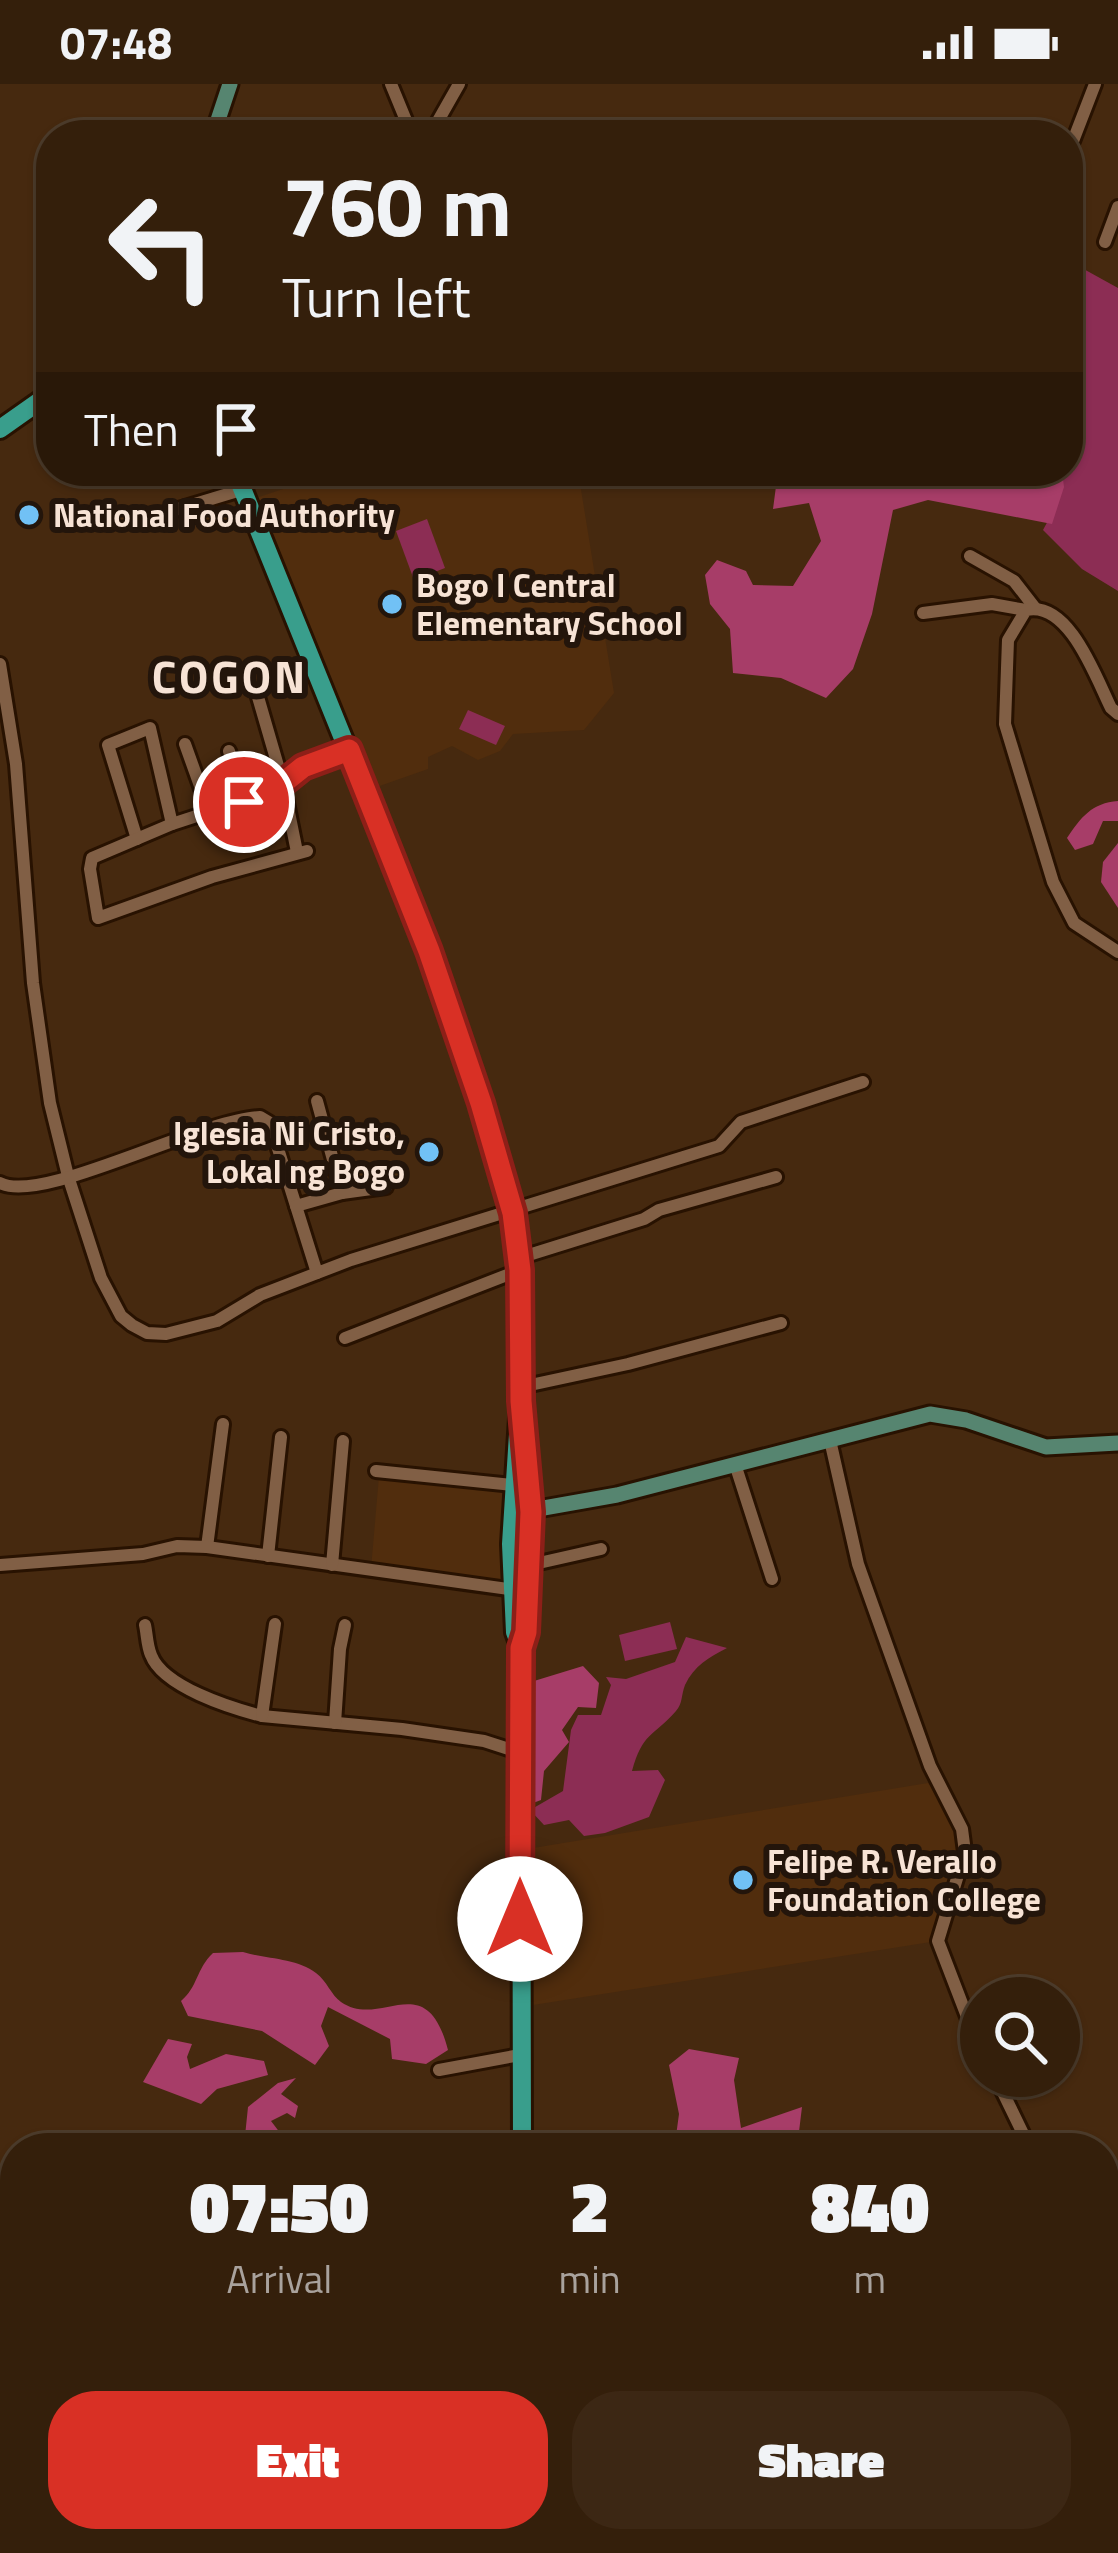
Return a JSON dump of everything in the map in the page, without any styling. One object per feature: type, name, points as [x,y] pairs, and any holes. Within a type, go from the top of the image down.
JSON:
[{"type":"highway","points":[[0,429],[36,404]]},
{"type":"highway","points":[[240,486],[429,951],[513,1213],[520,1264],[520,1589],[526,1632],[521,1648],[520,1753],[522,2133]]},
{"type":"highway","points":[[521,1394],[513,1485],[521,1512]]},
{"type":"highway","points":[[520,1589],[530,1565],[521,1535]]},
{"type":"main road","points":[[218,120],[230,84]]},
{"type":"main road","points":[[521,1512],[617,1496],[930,1414],[966,1420],[1046,1447],[1118,1443]]},
{"type":"street","points":[[391,84],[406,120]]},
{"type":"street","points":[[439,120],[459,84]]},
{"type":"street","points":[[1081,120],[1095,84]]},
{"type":"street","points":[[1105,242],[1118,207]]},
{"type":"street","points":[[154,516],[224,486]]},
{"type":"street","points":[[970,556],[1014,581],[1030,609]]},
{"type":"street","points":[[923,613],[992,604],[1030,609],[1065,624],[1118,713]]},
{"type":"street","points":[[1030,609],[1008,640],[1006,724],[1053,882],[1074,923],[1118,952]]},
{"type":"street","points":[[0,664],[16,764],[33,983],[50,1103],[68,1177],[110,1299],[121,1316],[147,1333],[166,1334],[217,1322],[260,1295],[317,1273],[719,1146],[741,1122],[863,1082]]},
{"type":"street","points":[[258,697],[283,783],[302,851],[193,883],[98,918],[92,858],[172,824],[244,802],[283,783],[303,767],[349,750]]},
{"type":"street","points":[[137,839],[108,745],[150,728],[172,824]]},
{"type":"street","points":[[185,744],[209,811]]},
{"type":"street","points":[[229,751],[244,802]]},
{"type":"street","points":[[317,1100],[342,1192]]},
{"type":"street","points":[[0,1183],[25,1189],[148,1148],[260,1118],[270,1123],[317,1273]]},
{"type":"street","points":[[345,1339],[659,1210],[776,1177]]},
{"type":"street","points":[[296,1206],[342,1192],[386,1187]]},
{"type":"street","points":[[521,1394],[781,1323]]},
{"type":"street","points":[[207,1547],[223,1424]]},
{"type":"street","points":[[268,1556],[280,1436]]},
{"type":"street","points":[[830,1440],[858,1564],[930,1766],[962,1829],[965,1852],[938,1941],[960,1998]]},
{"type":"street","points":[[332,1565],[343,1441]]},
{"type":"street","points":[[735,1464],[772,1579]]},
{"type":"street","points":[[376,1471],[513,1485]]},
{"type":"street","points":[[0,1565],[207,1547],[520,1589]]},
{"type":"street","points":[[530,1565],[601,1549]]},
{"type":"street","points":[[262,1716],[275,1624]]},
{"type":"street","points":[[145,1625],[151,1658],[162,1670],[189,1690],[262,1716],[484,1741],[520,1753]]},
{"type":"street","points":[[335,1723],[345,1625]]},
{"type":"street","points":[[439,2070],[520,2055]]},
{"type":"street","points":[[1004,2097],[1022,2133]]},
{"type":"shaded area","points":[[1083,269],[1118,288],[1118,591],[1082,569],[1043,530],[1050,517],[1052,486],[1083,486]]},
{"type":"shaded area","name":"Bogo I Central Elementary School","points":[[292,486],[580,486],[614,693],[584,730],[513,734],[500,751],[478,760],[452,746],[428,757],[428,769],[371,789],[256,498]]},
{"type":"shaded area","points":[[776,486],[1064,487],[1052,524],[928,500],[893,510],[872,614],[853,669],[826,698],[781,678],[733,673],[730,629],[710,604],[705,575],[717,560],[746,571],[753,585],[793,586],[821,541],[809,503],[773,509]]},
{"type":"shaded area","points":[[427,519],[445,568],[414,580],[396,531]]},
{"type":"shaded area","points":[[468,710],[505,726],[496,745],[459,729]]},
{"type":"shaded area","points":[[1118,801],[1118,821],[1103,821],[1093,844],[1075,850],[1067,838],[1082,818],[1094,808]]},
{"type":"shaded area","points":[[1118,843],[1118,908],[1101,882],[1103,862]]},
{"type":"shaded area","points":[[379,1476],[509,1488],[507,1582],[371,1569]]},
{"type":"shaded area","points":[[670,1622],[677,1649],[625,1661],[619,1635]]},
{"type":"shaded area","points":[[686,1637],[727,1648],[693,1672],[678,1708],[640,1749],[632,1771],[658,1770],[665,1780],[649,1817],[584,1836],[569,1820],[544,1825],[530,1810],[563,1791],[571,1730],[578,1715],[601,1715],[611,1685],[606,1677],[626,1679],[675,1662]]},
{"type":"shaded area","points":[[583,1666],[599,1683],[596,1708],[578,1707],[562,1730],[569,1742],[544,1771],[541,1800],[533,1803],[530,1713],[534,1681]]},
{"type":"shaded area","name":"Felipe R. Verallo Foundation College","points":[[928,1783],[957,1817],[967,1839],[937,1941],[533,2005],[533,1848]]},
{"type":"shaded area","points":[[243,1952],[308,1968],[341,2002],[356,2009],[415,2005],[428,2011],[448,2050],[426,2064],[392,2059],[390,2039],[328,2007],[321,2026],[329,2046],[315,2065],[262,2031],[188,2016],[181,2001],[207,1959],[213,1953]]},
{"type":"shaded area","points":[[168,2039],[192,2044],[187,2057],[190,2069],[226,2054],[264,2061],[268,2075],[217,2089],[201,2104],[143,2082]]},
{"type":"shaded area","points":[[689,2049],[739,2058],[734,2080],[741,2128],[802,2107],[799,2133],[676,2133],[679,2114],[669,2065]]},
{"type":"shaded area","points":[[296,2078],[281,2094],[298,2106],[295,2118],[287,2113],[271,2121],[280,2133],[245,2133],[248,2107],[278,2083]]},
{"type":"place","name":"National Food Authority","points":[[29,515]]},
{"type":"place","name":"Bogo I Central Elementary School","points":[[392,604]]},
{"type":"place","name":"Iglesia Ni Cristo, Lokal ng Bogo","points":[[429,1152]]},
{"type":"place","name":"Felipe R. Verallo Foundation College","points":[[743,1880]]},
{"type":"district","name":"COGON","points":[[230,677]]},
{"type":"route","points":[[244,802],[303,767],[349,750],[429,951],[513,1213],[531,1512],[526,1632],[521,1648],[520,1919]]}]
